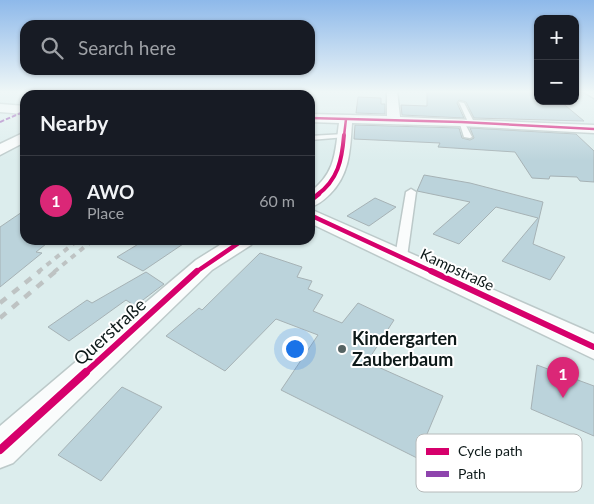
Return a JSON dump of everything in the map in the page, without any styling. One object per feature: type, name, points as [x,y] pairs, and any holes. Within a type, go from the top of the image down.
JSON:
[{"type":"street","points":[[394,115],[394,120]]},
{"type":"street","points":[[315,118],[466,122],[594,129]]},
{"type":"street","points":[[315,198],[324,192],[337,176],[342,159],[346,119]]},
{"type":"street","points":[[0,150],[20,139]]},
{"type":"street","name":"Kampstraße","points":[[315,217],[594,348]]},
{"type":"street","name":"Querstraße","points":[[0,450],[204,265],[235,245]]},
{"type":"lane","points":[[464,115],[468,137]]},
{"type":"lane","points":[[315,138],[344,136]]},
{"type":"lane","points":[[401,257],[411,192]]},
{"type":"building","points":[[402,115],[402,115],[462,115],[464,118]]},
{"type":"building","points":[[472,115],[576,115],[584,121],[474,118]]},
{"type":"building","points":[[355,125],[459,128],[462,138],[470,140],[474,138],[470,128],[576,134],[594,151],[594,182],[580,181],[577,177],[550,176],[549,179],[532,178],[515,152],[438,147],[440,143],[354,139]]},
{"type":"building","points":[[424,175],[470,183],[543,202],[533,244],[565,257],[550,280],[502,261],[538,218],[496,207],[459,244],[433,234],[470,202],[417,191]]},
{"type":"building","points":[[375,198],[396,207],[369,226],[347,216]]},
{"type":"building","points":[[20,213],[20,245],[45,245],[36,252],[42,253],[0,287],[0,227]]},
{"type":"building","points":[[137,245],[182,245],[143,271],[117,257]]},
{"type":"building","name":"Kindergarten Zauberbaum","points":[[260,253],[302,267],[297,277],[312,281],[308,289],[323,295],[313,311],[342,323],[358,303],[394,320],[367,362],[443,396],[427,434],[416,434],[416,458],[281,390],[318,335],[276,319],[225,371],[166,336],[199,308],[202,310]]},
{"type":"building","points":[[146,272],[164,284],[135,306],[126,300],[69,341],[48,327],[87,300],[92,303]]},
{"type":"building","points":[[537,365],[594,386],[594,436],[531,409]]},
{"type":"building","points":[[122,387],[162,407],[101,481],[58,455]]},
{"type":"railway","points":[[38,272],[72,245]]},
{"type":"railway","points":[[54,272],[87,245]]},
{"type":"railway","points":[[0,303],[40,271]]},
{"type":"railway","points":[[0,318],[56,271]]},
{"type":"marked path","points":[[0,122],[17,115]]},
{"type":"cycle path","points":[[315,118],[461,122],[594,129]]},
{"type":"cycle path","points":[[315,197],[331,183],[340,166],[346,119]]},
{"type":"cycle path","points":[[315,217],[594,347]]},
{"type":"cycle path","points":[[0,450],[204,265],[235,245]]},
{"type":"place","name":"Kindergarten Zauberbaum","points":[[342,349]]},
{"type":"place","name":"AWO","points":[[563,398]]}]
